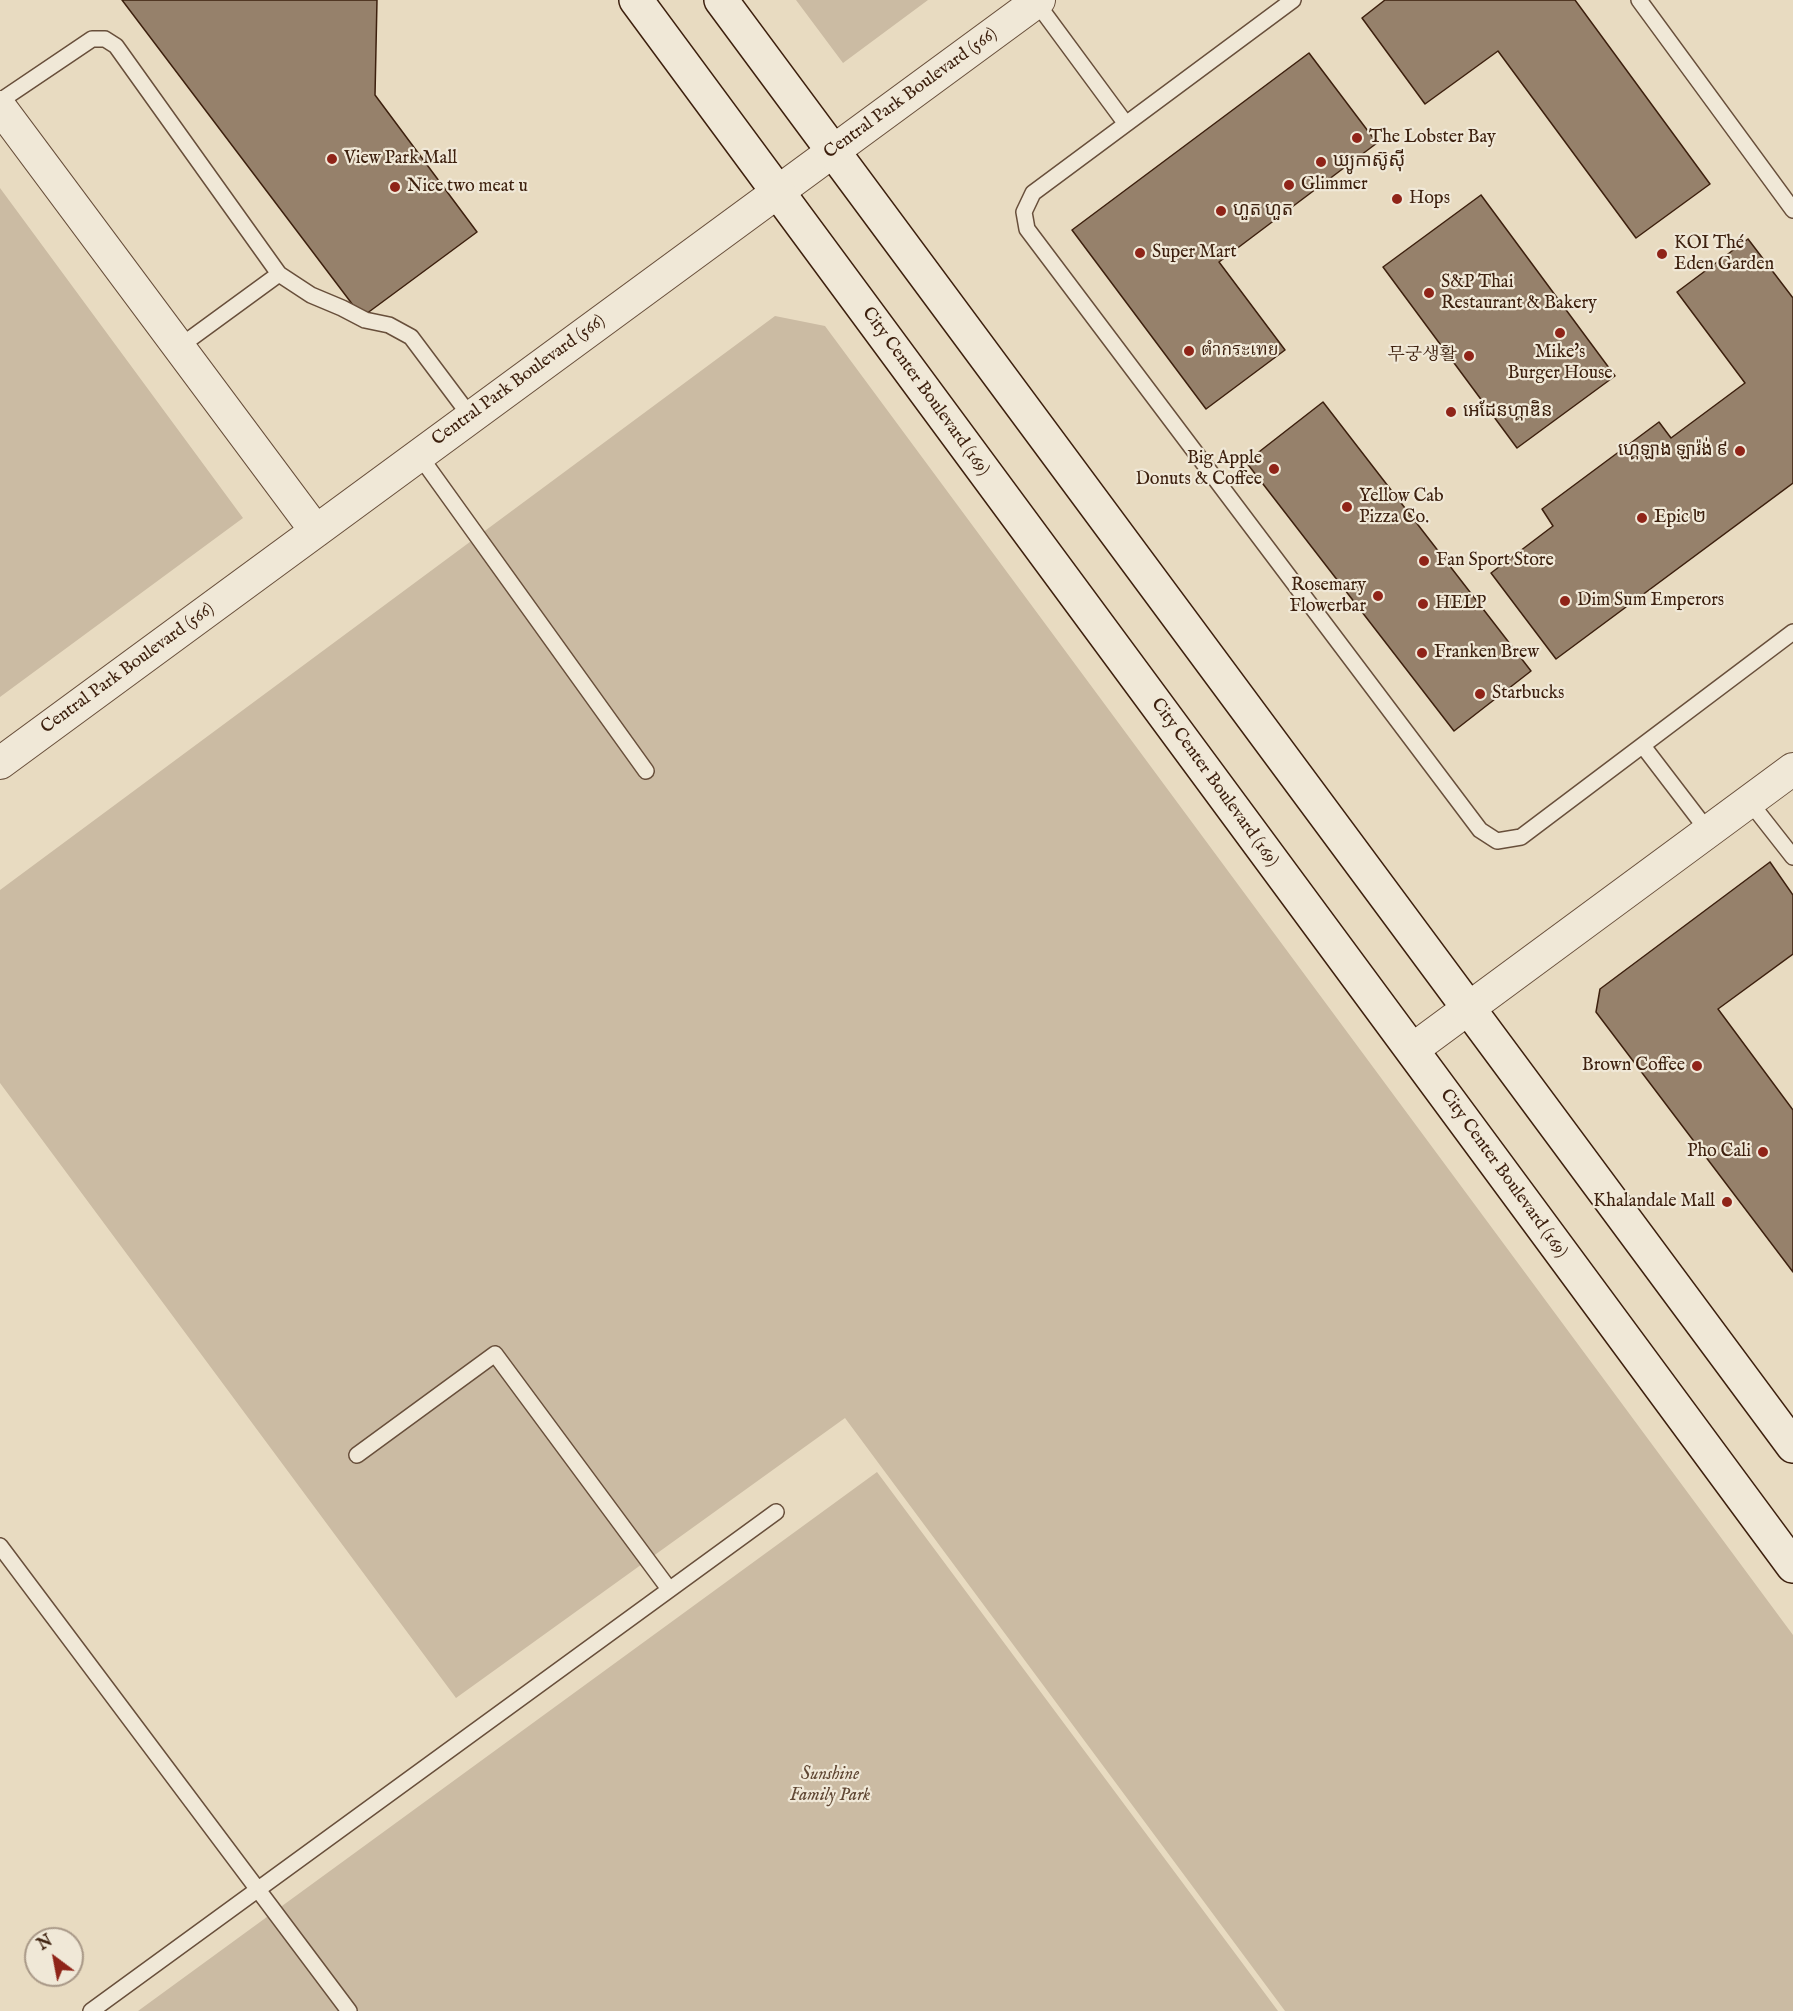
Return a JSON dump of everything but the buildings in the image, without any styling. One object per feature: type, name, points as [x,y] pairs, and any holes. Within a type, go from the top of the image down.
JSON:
[{"type":"main road","name":"City Center Boulevard (169)","points":[[636,0],[1793,1566]]},
{"type":"main road","points":[[721,0],[1793,1446]]},
{"type":"street","name":"Central Park Boulevard (566)","points":[[0,763],[1038,1]]},
{"type":"street","points":[[0,107],[316,531]]},
{"type":"street","points":[[1412,1050],[1793,769]]},
{"type":"lane","points":[[1293,0],[1033,193],[1023,212],[1027,229],[1480,830],[1497,841],[1521,837],[1793,632]]},
{"type":"lane","points":[[1639,0],[1793,210]]},
{"type":"lane","points":[[1038,1],[1126,123]]},
{"type":"lane","points":[[0,101],[92,39],[105,39],[116,46],[279,274],[311,295],[365,320],[380,321],[411,337],[471,417]]},
{"type":"lane","points":[[179,347],[279,274]]},
{"type":"lane","points":[[419,455],[646,771]]},
{"type":"lane","points":[[1643,746],[1708,831]]},
{"type":"lane","points":[[1749,801],[1793,857]]},
{"type":"lane","points":[[357,1455],[495,1354],[669,1589]]},
{"type":"lane","points":[[92,2011],[776,1512]]},
{"type":"lane","points":[[0,1546],[349,2011]]},
{"type":"green space","points":[[796,0],[928,0],[843,63]]},
{"type":"green space","points":[[0,188],[243,518],[0,697]]},
{"type":"green space","points":[[775,316],[825,326],[1793,1635],[1793,2011],[1285,2011],[845,1418],[456,1698],[0,1083],[0,890]]},
{"type":"green space","name":"Sunshine Family Park","points":[[877,1472],[1278,2011],[138,2011]]},
{"type":"place","name":"The Lobster Bay","points":[[1357,138]]},
{"type":"place","name":"View Park Mall","points":[[332,159]]},
{"type":"place","name":"ឃ្យូកាស៊ូស៊ី","points":[[1321,162]]},
{"type":"place","name":"Glimmer","points":[[1289,185]]},
{"type":"place","name":"Nice two meat u","points":[[395,187]]},
{"type":"place","name":"Hops","points":[[1397,199]]},
{"type":"place","name":"ហួត ហួត","points":[[1221,211]]},
{"type":"place","name":"Super Mart","points":[[1140,253]]},
{"type":"place","name":"KOI Thé Eden Garden","points":[[1662,254]]},
{"type":"place","name":"S&P Thai Restaurant & Bakery","points":[[1429,293]]},
{"type":"place","name":"Mike's Burger House","points":[[1560,333]]},
{"type":"place","name":"ตำกระเทย","points":[[1189,351]]},
{"type":"place","name":"무궁생활","points":[[1469,356]]},
{"type":"place","name":"អេដែនហ្គាឌិន","points":[[1451,412]]},
{"type":"place","name":"ហ្គេឡាង ឡារ៉ង់ ៩","points":[[1740,451]]},
{"type":"place","name":"Big Apple Donuts & Coffee","points":[[1274,469]]},
{"type":"place","name":"Yellow Cab Pizza Co.","points":[[1347,507]]},
{"type":"place","name":"Epic ២","points":[[1642,518]]},
{"type":"place","name":"Fan Sport Store","points":[[1424,561]]},
{"type":"place","name":"Rosemary Flowerbar","points":[[1378,596]]},
{"type":"place","name":"Dim Sum Emperors","points":[[1565,601]]},
{"type":"place","name":"HELP","points":[[1423,604]]},
{"type":"place","name":"Franken Brew","points":[[1422,653]]},
{"type":"place","name":"Starbucks","points":[[1480,694]]},
{"type":"place","name":"Brown Coffee","points":[[1697,1066]]},
{"type":"place","name":"Pho Cali","points":[[1763,1152]]},
{"type":"place","name":"Khalandale Mall","points":[[1727,1202]]}]
